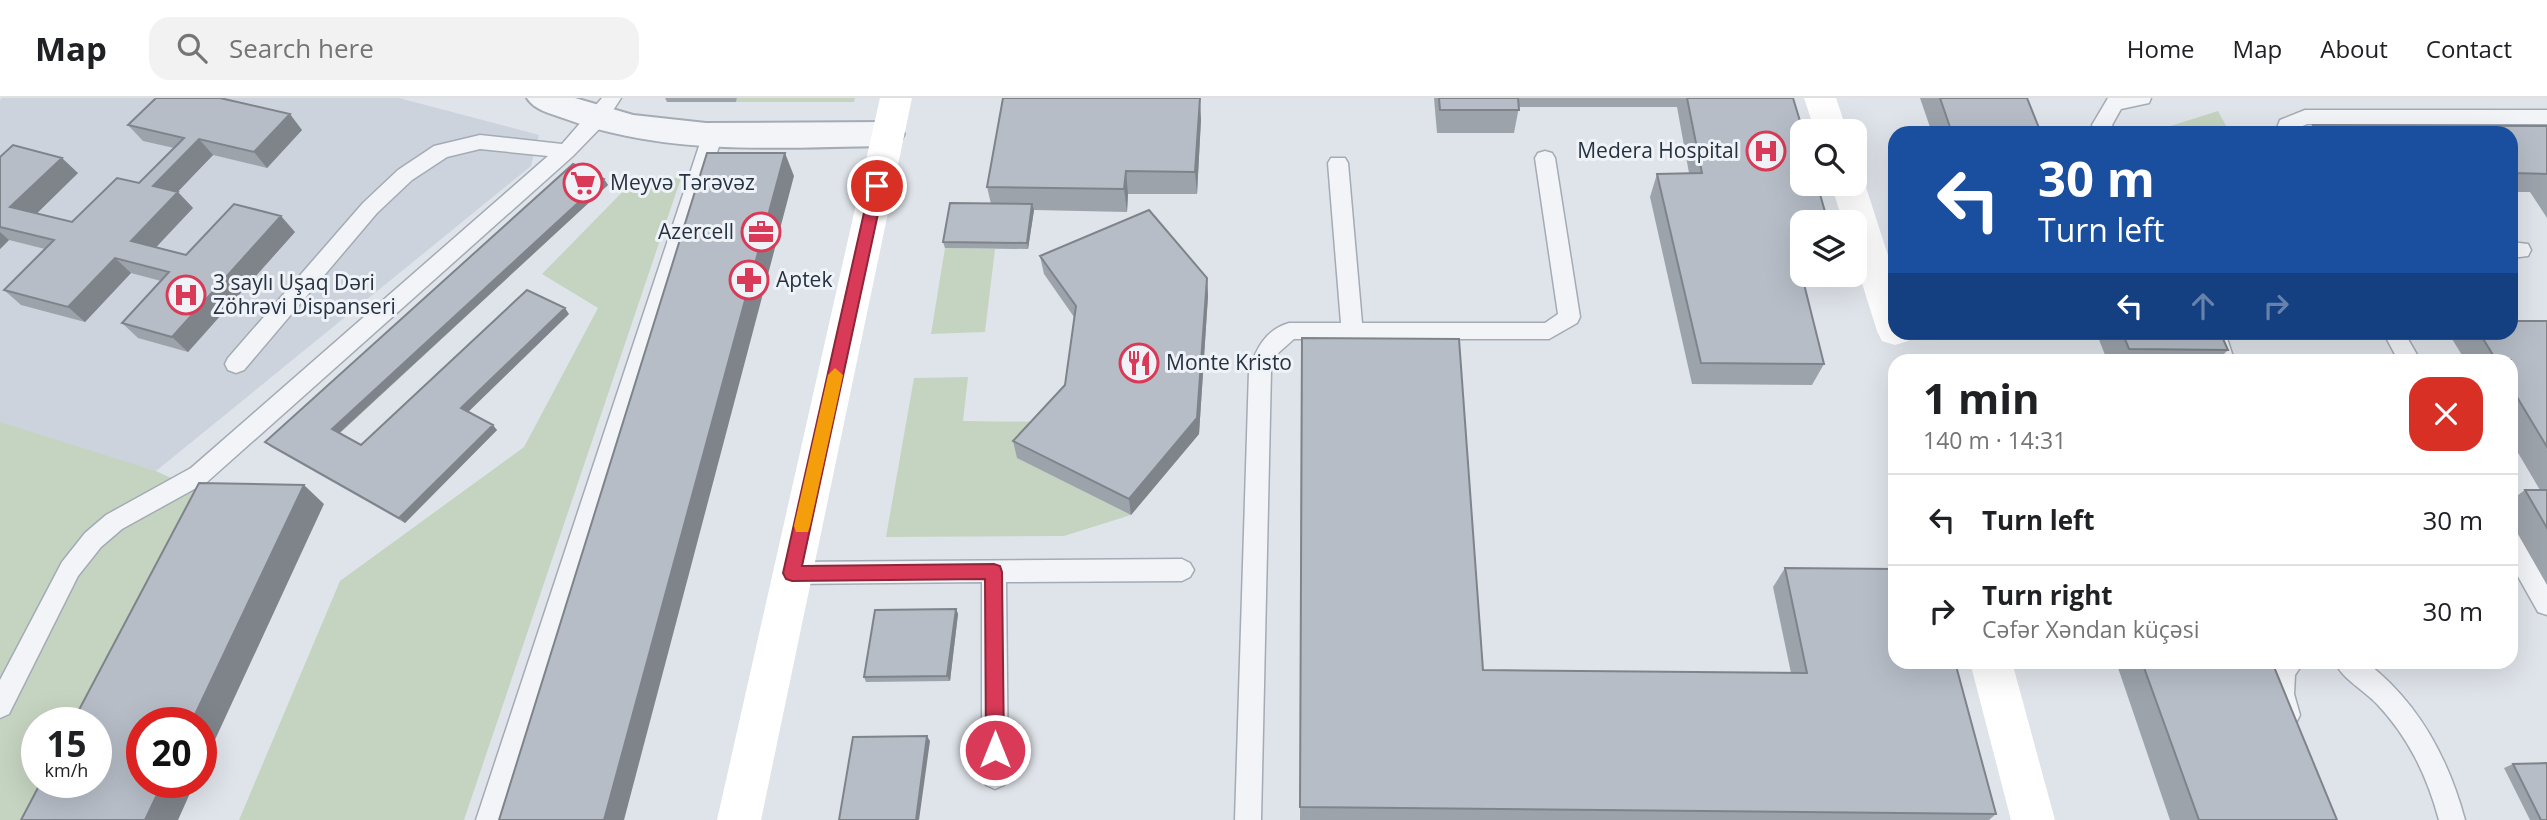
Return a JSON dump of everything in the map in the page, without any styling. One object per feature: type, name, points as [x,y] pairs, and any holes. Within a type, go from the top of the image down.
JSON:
[{"type":"main road","points":[[739,820],[896,98]]},
{"type":"main road","points":[[1820,98],[1827,119]]},
{"type":"main road","points":[[1852,196],[1888,307]]},
{"type":"main road","points":[[1993,669],[2033,820]]},
{"type":"street","points":[[543,98],[605,108],[668,131],[712,134],[888,134]]},
{"type":"lane","points":[[2102,126],[2115,103],[2142,98]]},
{"type":"lane","points":[[0,706],[70,569],[93,540],[114,522],[200,475],[566,150],[605,108]]},
{"type":"lane","points":[[2287,126],[2305,117],[2547,117]]},
{"type":"lane","points":[[489,820],[712,134]]},
{"type":"lane","points":[[236,364],[370,208],[405,175],[441,151],[480,142],[566,150]]},
{"type":"lane","points":[[1248,820],[1260,371],[1266,350],[1289,331],[1549,331],[1569,317],[1545,158]]},
{"type":"lane","points":[[1338,163],[1352,331]]},
{"type":"lane","points":[[2518,553],[2547,604]]},
{"type":"lane","points":[[792,573],[1182,569]]},
{"type":"lane","points":[[994,572],[995,776]]},
{"type":"lane","points":[[2283,669],[2281,694],[2296,742]]},
{"type":"lane","points":[[2357,669],[2370,678],[2420,735],[2447,799],[2452,820]]},
{"type":"shaded area","name":"3 saylı Uşaq Dəri Zöhrəvi Dispanseri","points":[[2,98],[399,98],[539,135],[531,166],[156,471],[0,424]]},
{"type":"green space","points":[[737,98],[855,98],[854,102],[736,102]]},
{"type":"green space","points":[[2218,111],[2226,126],[2170,126]]},
{"type":"green space","points":[[637,177],[681,178],[464,820],[239,820],[340,581],[524,447],[598,308],[542,274]]},
{"type":"green space","points":[[945,248],[995,249],[985,332],[931,334]]},
{"type":"green space","points":[[968,377],[963,421],[1050,422],[1018,458],[1131,515],[1064,536],[886,537],[914,378]]},
{"type":"green space","points":[[0,422],[156,471],[221,501],[105,707],[21,707],[21,798],[69,798],[58,820],[0,820]]},
{"type":"building","points":[[156,98],[220,98],[290,114],[254,152],[199,139],[153,186],[178,192],[131,241],[186,255],[234,204],[281,216],[172,337],[122,323],[169,272],[115,258],[68,307],[4,290],[54,240],[0,227],[0,157],[13,145],[62,158],[10,207],[72,222],[117,178],[139,183],[184,138],[128,125]]},
{"type":"building","points":[[1003,98],[1200,98],[1195,172],[1126,171],[1124,189],[987,187]]},
{"type":"building","points":[[1439,98],[1518,98],[1519,110],[1440,110]]},
{"type":"building","points":[[1687,98],[1793,98],[1799,119],[1790,119],[1790,196],[1820,196],[1825,210],[1790,210],[1790,287],[1805,287],[1824,364],[1701,363],[1657,174],[1702,173]]},
{"type":"building","points":[[1940,98],[2027,98],[2038,126],[1950,126]]},
{"type":"building","points":[[2313,125],[2547,126],[2547,174],[2518,173],[2518,126]]},
{"type":"building","points":[[707,153],[785,153],[604,820],[499,820]]},
{"type":"building","points":[[573,164],[604,179],[332,429],[361,445],[527,290],[565,308],[461,408],[493,425],[399,518],[265,442]]},
{"type":"building","points":[[950,203],[1032,204],[1027,243],[943,242]]},
{"type":"building","name":"Monte Kristo","points":[[1149,210],[1207,278],[1197,418],[1129,499],[1013,441],[1065,385],[1076,306],[1040,256]]},
{"type":"building","points":[[2518,321],[2547,321],[2547,447],[2518,399],[2518,354],[2492,354],[2484,340],[2518,340]]},
{"type":"building","points":[[1302,338],[1459,339],[1483,670],[1807,673],[1785,568],[1888,569],[1888,669],[1957,669],[1996,814],[1300,807]]},
{"type":"building","points":[[2125,340],[2224,340],[2228,350],[2129,349]]},
{"type":"building","points":[[199,483],[304,485],[199,707],[126,707],[126,798],[155,798],[145,820],[21,820],[33,798],[112,798],[112,707],[80,707]]},
{"type":"building","points":[[2525,490],[2547,490],[2547,528]]},
{"type":"building","points":[[956,609],[947,676],[864,677],[875,610]]},
{"type":"building","points":[[2145,669],[2275,669],[2337,820],[2199,820]]},
{"type":"building","points":[[927,736],[916,820],[839,820],[853,737]]},
{"type":"building","points":[[2547,763],[2547,820],[2541,820],[2513,764]]},
{"type":"slow traffic","points":[[802,526],[835,375]]},
{"type":"place","name":"Medera Hospital","points":[[1766,151]]},
{"type":"place","name":"Meyvə Tərəvəz","points":[[583,183]]},
{"type":"place","name":"Azercell","points":[[761,232]]},
{"type":"place","name":"Aptek","points":[[749,280]]},
{"type":"place","name":"3 saylı Uşaq Dəri Zöhrəvi Dispanseri","points":[[186,295]]},
{"type":"place","name":"Monte Kristo","points":[[1139,363]]},
{"type":"route","points":[[877,186],[792,573],[994,572],[995,750]]}]
